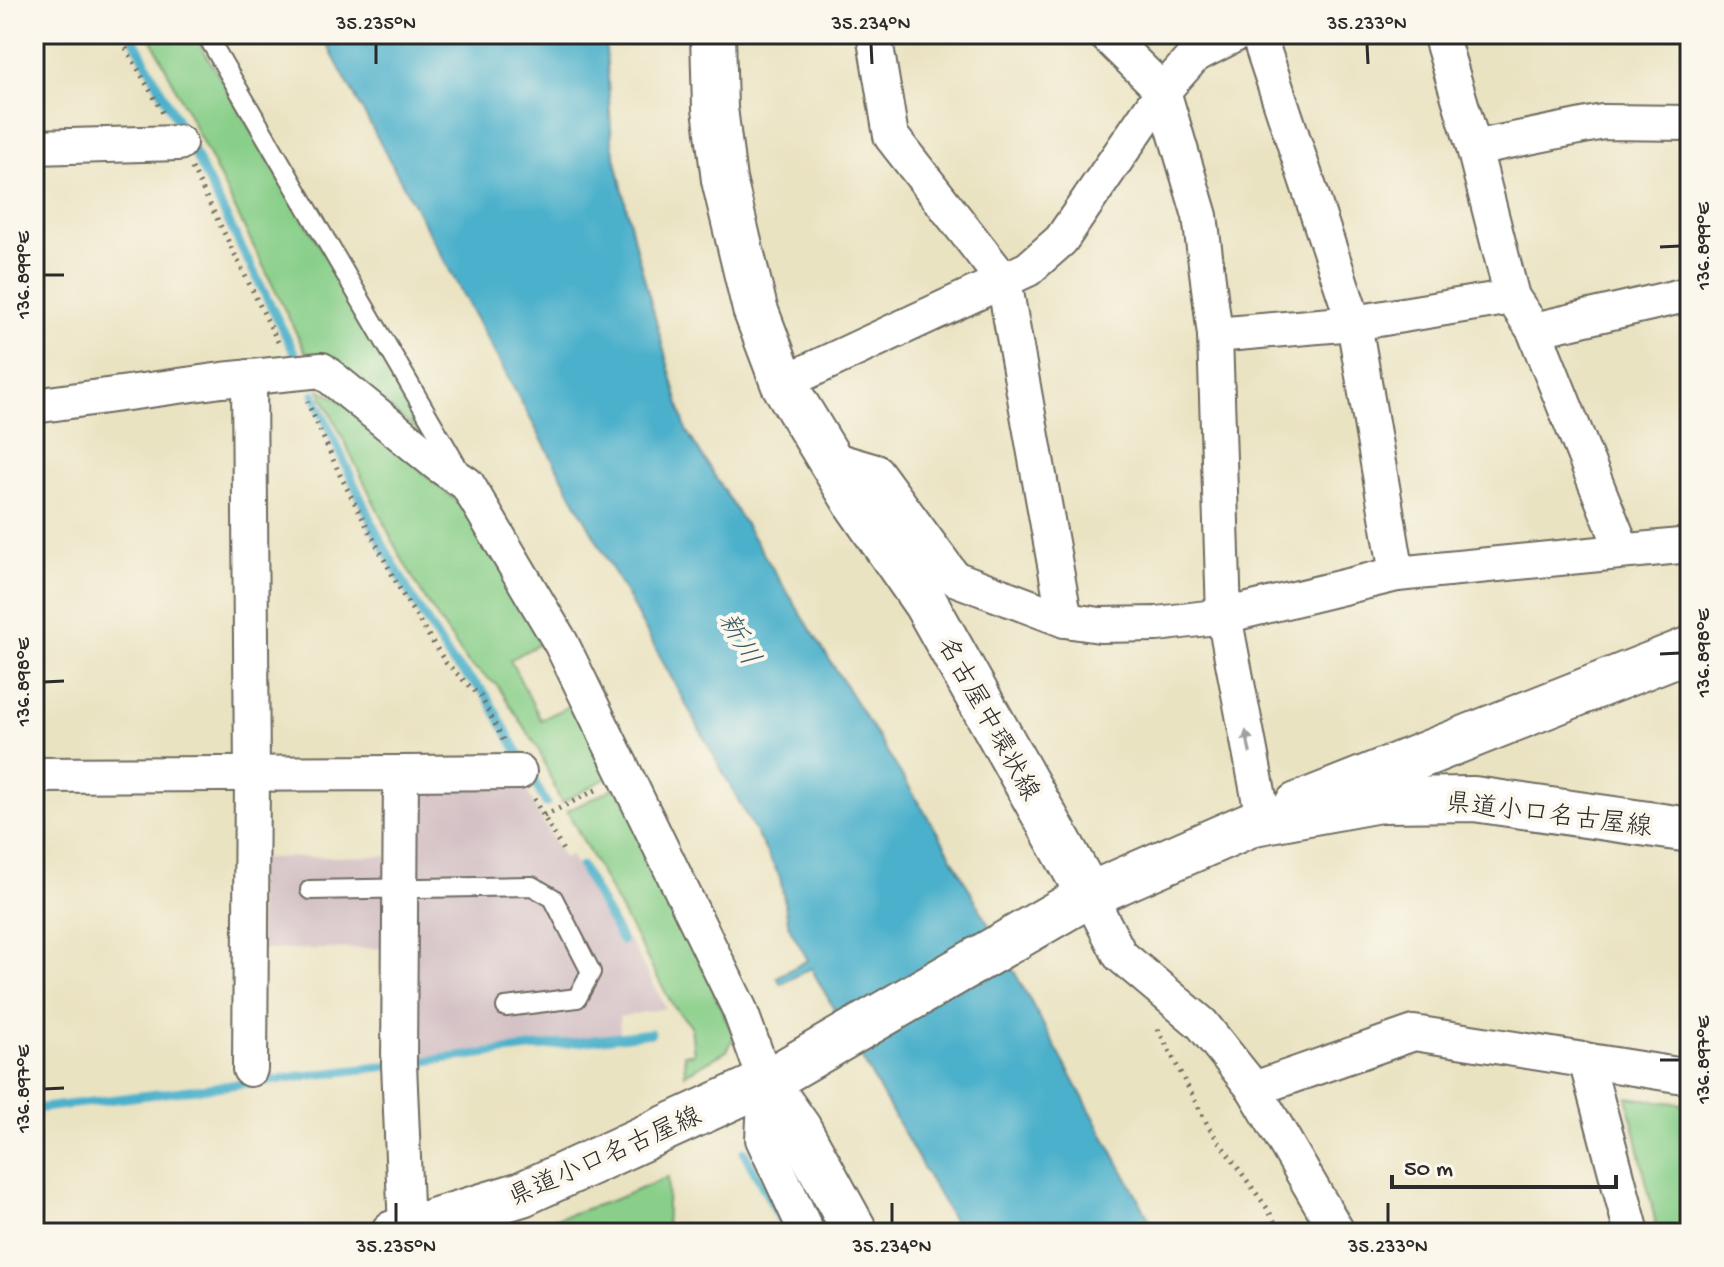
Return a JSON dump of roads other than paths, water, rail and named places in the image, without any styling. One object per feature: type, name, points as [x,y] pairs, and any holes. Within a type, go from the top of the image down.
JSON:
[{"type":"main road","name":"名古屋中環状線","points":[[713,34],[715,108],[724,180],[755,309],[783,383],[856,503],[926,604],[1075,903]]},
{"type":"main road","points":[[1259,820],[1690,649]]},
{"type":"main road","name":"県道小口名古屋線","points":[[1075,903],[1259,820],[1380,800],[1474,799],[1690,830]]},
{"type":"main road","points":[[856,1233],[799,1129],[779,1075],[1075,903]]},
{"type":"main road","name":"県道小口名古屋線","points":[[399,1231],[522,1194],[779,1075]]},
{"type":"street","points":[[874,34],[891,136],[1004,281],[1065,620]]},
{"type":"street","points":[[1105,34],[1163,91],[1200,216],[1215,335],[1224,616],[1259,820]]},
{"type":"street","points":[[783,383],[1028,269],[1061,240],[1163,91],[1195,55],[1236,34]]},
{"type":"street","points":[[1258,34],[1354,323],[1397,574]]},
{"type":"street","points":[[1440,34],[1474,148],[1512,297],[1534,330],[1623,551]]},
{"type":"street","points":[[1474,148],[1603,122],[1690,123]]},
{"type":"street","points":[[34,147],[179,143]]},
{"type":"street","points":[[1534,330],[1690,294]]},
{"type":"street","points":[[1215,335],[1354,323],[1512,297]]},
{"type":"street","points":[[34,406],[322,370],[467,484],[561,643],[739,1008],[779,1075],[763,1139],[807,1233]]},
{"type":"street","points":[[249,377],[252,774],[250,1069]]},
{"type":"street","points":[[828,458],[876,472],[954,578],[1065,620],[1115,625],[1157,624],[1224,616],[1397,574],[1690,545]]},
{"type":"street","points":[[34,775],[519,772]]},
{"type":"street","points":[[399,1231],[401,773]]},
{"type":"street","points":[[1075,903],[1120,955],[1202,1024],[1254,1089],[1338,1233]]},
{"type":"street","points":[[1254,1089],[1414,1033],[1690,1077]]},
{"type":"street","points":[[1586,1060],[1632,1233]]},
{"type":"lane","points":[[206,34],[467,484]]},
{"type":"lane","points":[[310,890],[532,886],[553,898],[591,972],[577,998],[506,1007]]},
{"type":"water","name":"新川","points":[[321,34],[605,34],[612,143],[635,245],[686,430],[944,843],[1157,1233],[960,1233],[811,968],[781,984],[777,977],[808,960],[789,927],[780,877]]},
{"type":"waterway","points":[[131,34],[295,354]]},
{"type":"waterway","points":[[314,395],[376,532],[410,594],[452,662],[485,693],[546,803]]},
{"type":"waterway","points":[[581,866],[622,941]]},
{"type":"waterway","points":[[416,1062],[651,1033]]},
{"type":"waterway","points":[[34,1109],[387,1066]]},
{"type":"waterway","points":[[744,1152],[788,1233]]}]
